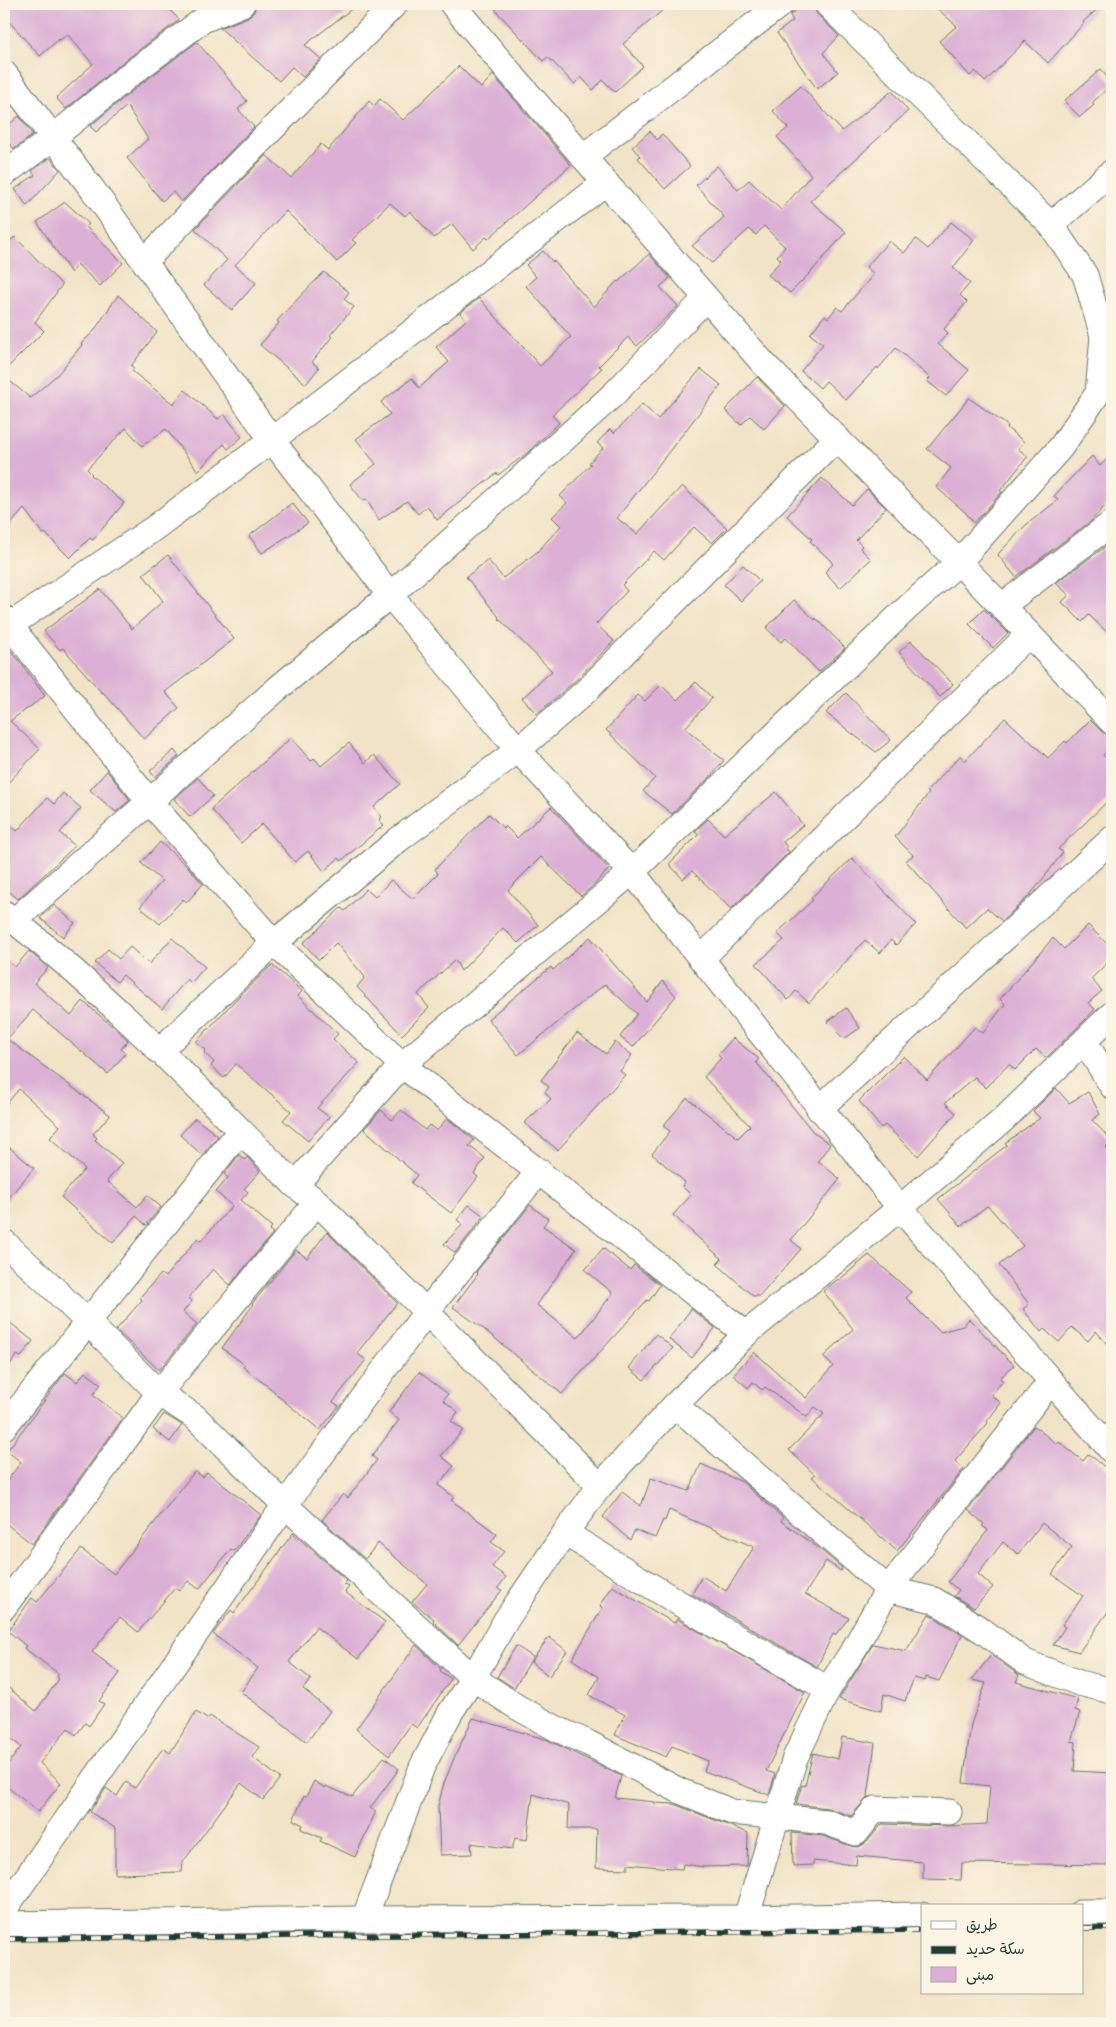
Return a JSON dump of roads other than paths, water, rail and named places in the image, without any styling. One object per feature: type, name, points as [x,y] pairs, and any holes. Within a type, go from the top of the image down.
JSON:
[{"type":"street","points":[[4,174],[54,137],[128,76],[198,12],[242,4]]},
{"type":"street","points":[[145,260],[218,183],[395,4]]},
{"type":"street","points":[[452,4],[605,183],[764,364],[1111,718]]},
{"type":"street","points":[[583,157],[781,4]]},
{"type":"street","points":[[295,1185],[402,1065],[632,872],[906,609],[959,562],[1061,447],[1098,393],[1103,336],[1085,275],[1051,225],[827,4]]},
{"type":"street","points":[[4,73],[145,260],[272,440],[390,595],[518,750],[632,872],[900,1208],[1112,1451]]},
{"type":"street","points":[[1051,225],[1112,172]]},
{"type":"street","points":[[605,183],[272,440],[153,529],[5,624],[149,801],[274,943],[402,1065],[539,1170],[746,1334]]},
{"type":"street","points":[[600,1486],[316,1202],[295,1185],[159,1051],[71,969],[9,917],[149,801],[277,689],[390,595],[615,393],[706,298]]},
{"type":"street","points":[[159,1051],[274,943],[398,840],[518,750],[586,691],[837,438]]},
{"type":"street","points":[[1002,606],[1112,523]]},
{"type":"street","points":[[702,958],[1029,634]]},
{"type":"street","points":[[820,1109],[1112,840]]},
{"type":"street","points":[[364,1919],[422,1767],[450,1713],[473,1678],[506,1620],[565,1533],[600,1486],[675,1405],[746,1334],[900,1208],[1002,1120],[1112,1014]]},
{"type":"street","points":[[1085,1042],[1112,1086]]},
{"type":"street","points":[[4,1427],[240,1131]]},
{"type":"street","points":[[4,1910],[285,1505],[427,1311],[539,1170]]},
{"type":"street","points":[[4,1607],[159,1393],[316,1202]]},
{"type":"street","points":[[4,1242],[159,1393],[195,1417],[285,1505],[473,1678],[516,1707],[680,1790],[732,1812],[826,1822],[856,1833],[875,1808],[949,1812]]},
{"type":"street","points":[[746,1918],[795,1758],[828,1689],[854,1649],[888,1588],[1051,1381]]},
{"type":"street","points":[[675,1405],[888,1588],[934,1600],[983,1631],[1025,1662],[1079,1683],[1112,1691]]},
{"type":"street","points":[[565,1533],[718,1627],[828,1689]]},
{"type":"street","points":[[1084,1912],[1112,1912]]},
{"type":"street","points":[[4,1924],[921,1915]]},
{"type":"railway","points":[[1084,1928],[1112,1928]]},
{"type":"railway","points":[[4,1939],[921,1930]]}]
